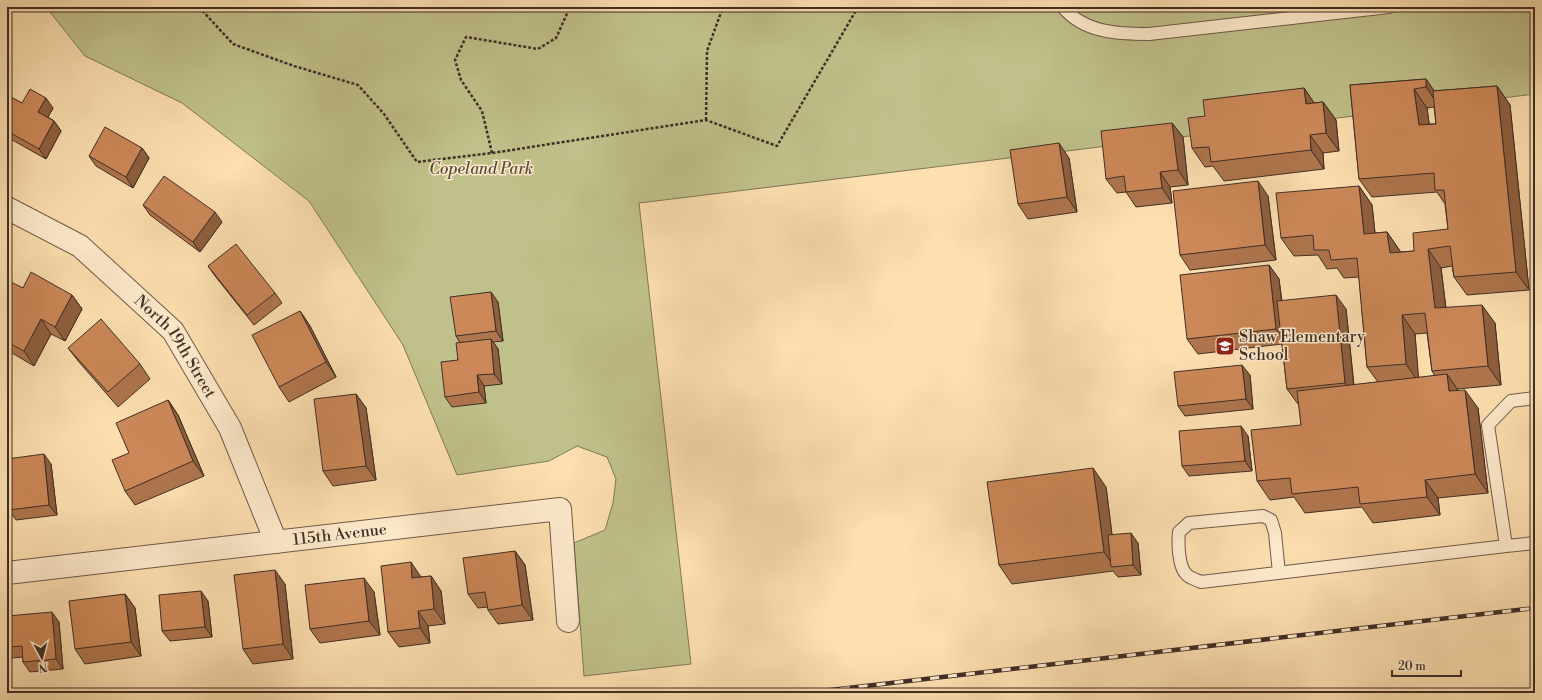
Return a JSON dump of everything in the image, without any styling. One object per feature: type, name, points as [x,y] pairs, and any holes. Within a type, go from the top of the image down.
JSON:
[{"type":"street","name":"North 19th Street","points":[[7,208],[80,246],[173,331],[230,428],[276,542]]},
{"type":"street","name":"115th Avenue","points":[[7,573],[560,509],[568,621]]},
{"type":"lane","points":[[1063,7],[1082,23],[1098,30],[1127,34],[1149,34],[1389,7]]},
{"type":"lane","points":[[1506,546],[1488,425],[1512,401],[1535,398]]},
{"type":"lane","points":[[1278,573],[1275,533],[1271,520],[1263,516],[1189,523],[1179,532],[1178,541],[1182,564],[1186,574],[1201,582],[1535,543]]},
{"type":"path","points":[[198,7],[234,44],[294,66],[358,85],[384,114],[417,162],[492,153],[706,120],[777,146],[858,7]]},
{"type":"path","points":[[492,153],[482,112],[461,80],[455,60],[466,37],[538,49],[556,38],[570,7]]},
{"type":"path","points":[[706,120],[708,51],[723,7]]},
{"type":"green space","name":"Copeland Park","points":[[46,7],[1535,7],[1535,94],[639,203],[691,664],[584,676],[574,543],[605,530],[613,503],[616,479],[607,457],[577,446],[549,461],[457,475],[403,345],[309,201],[182,103],[85,56]]},
{"type":"building","points":[[1426,79],[1426,87],[1414,89],[1419,125],[1436,124],[1433,91],[1497,86],[1516,272],[1454,277],[1450,246],[1428,249],[1435,308],[1482,305],[1488,366],[1432,371],[1425,313],[1402,315],[1406,364],[1367,367],[1357,258],[1331,260],[1329,250],[1314,250],[1313,235],[1281,238],[1276,193],[1359,186],[1364,234],[1387,232],[1390,253],[1414,251],[1413,233],[1448,229],[1444,190],[1435,190],[1434,173],[1359,179],[1350,85]]},
{"type":"building","points":[[1304,88],[1306,104],[1323,102],[1326,133],[1310,135],[1311,150],[1211,162],[1209,147],[1192,148],[1188,118],[1205,116],[1203,100]]},
{"type":"building","points":[[30,89],[46,98],[38,112],[54,121],[39,149],[7,131],[7,95],[22,103]]},
{"type":"building","points":[[1172,123],[1178,170],[1160,172],[1162,188],[1126,192],[1124,176],[1106,179],[1101,131]]},
{"type":"building","points":[[105,127],[142,148],[126,177],[89,156]]},
{"type":"building","points":[[1059,143],[1067,197],[1018,204],[1010,150]]},
{"type":"building","points":[[164,176],[215,212],[193,242],[143,205]]},
{"type":"building","points":[[1258,181],[1265,245],[1180,255],[1173,191]]},
{"type":"building","points":[[236,244],[275,293],[247,315],[208,266]]},
{"type":"building","points":[[1269,265],[1276,329],[1187,339],[1180,275]]},
{"type":"building","points":[[31,272],[72,295],[55,327],[41,319],[24,351],[7,342],[7,285],[9,281],[23,288]]},
{"type":"building","points":[[491,292],[496,331],[456,336],[450,297]]},
{"type":"building","points":[[1336,295],[1345,383],[1287,389],[1277,301]]},
{"type":"building","points":[[300,311],[326,362],[279,387],[252,335]]},
{"type":"building","points":[[101,319],[140,364],[108,392],[68,348]]},
{"type":"building","points":[[491,339],[494,374],[477,375],[479,392],[445,397],[441,362],[458,360],[456,343]]},
{"type":"building","points":[[1242,365],[1246,399],[1178,406],[1174,372]]},
{"type":"building","points":[[1447,374],[1449,391],[1465,390],[1475,474],[1425,480],[1427,497],[1360,504],[1358,487],[1292,494],[1290,478],[1257,481],[1251,430],[1301,425],[1297,391]]},
{"type":"building","points":[[356,394],[366,466],[323,471],[314,399]]},
{"type":"building","points":[[168,400],[193,461],[125,491],[112,460],[129,453],[116,423]]},
{"type":"building","points":[[1241,426],[1245,461],[1182,466],[1179,431]]},
{"type":"building","points":[[44,454],[49,505],[9,510],[7,459]]},
{"type":"building","points":[[1093,468],[1104,552],[999,565],[987,482]]},
{"type":"building","points":[[1131,533],[1133,565],[1111,567],[1108,535]]},
{"type":"building","points":[[515,551],[522,605],[488,610],[485,592],[468,594],[463,558]]},
{"type":"building","points":[[411,562],[412,578],[431,576],[434,609],[418,611],[420,628],[388,632],[381,566]]},
{"type":"building","points":[[275,570],[283,644],[243,649],[234,575]]},
{"type":"building","points":[[364,578],[369,621],[310,629],[305,585]]},
{"type":"building","points":[[201,591],[205,627],[162,631],[159,595]]},
{"type":"building","points":[[125,594],[131,642],[75,649],[69,601]]},
{"type":"building","points":[[52,612],[56,659],[23,662],[22,646],[7,647],[7,616]]},
{"type":"railway","points":[[805,693],[1535,608]]},
{"type":"place","name":"Shaw Elementary School","points":[[1225,346]]}]
